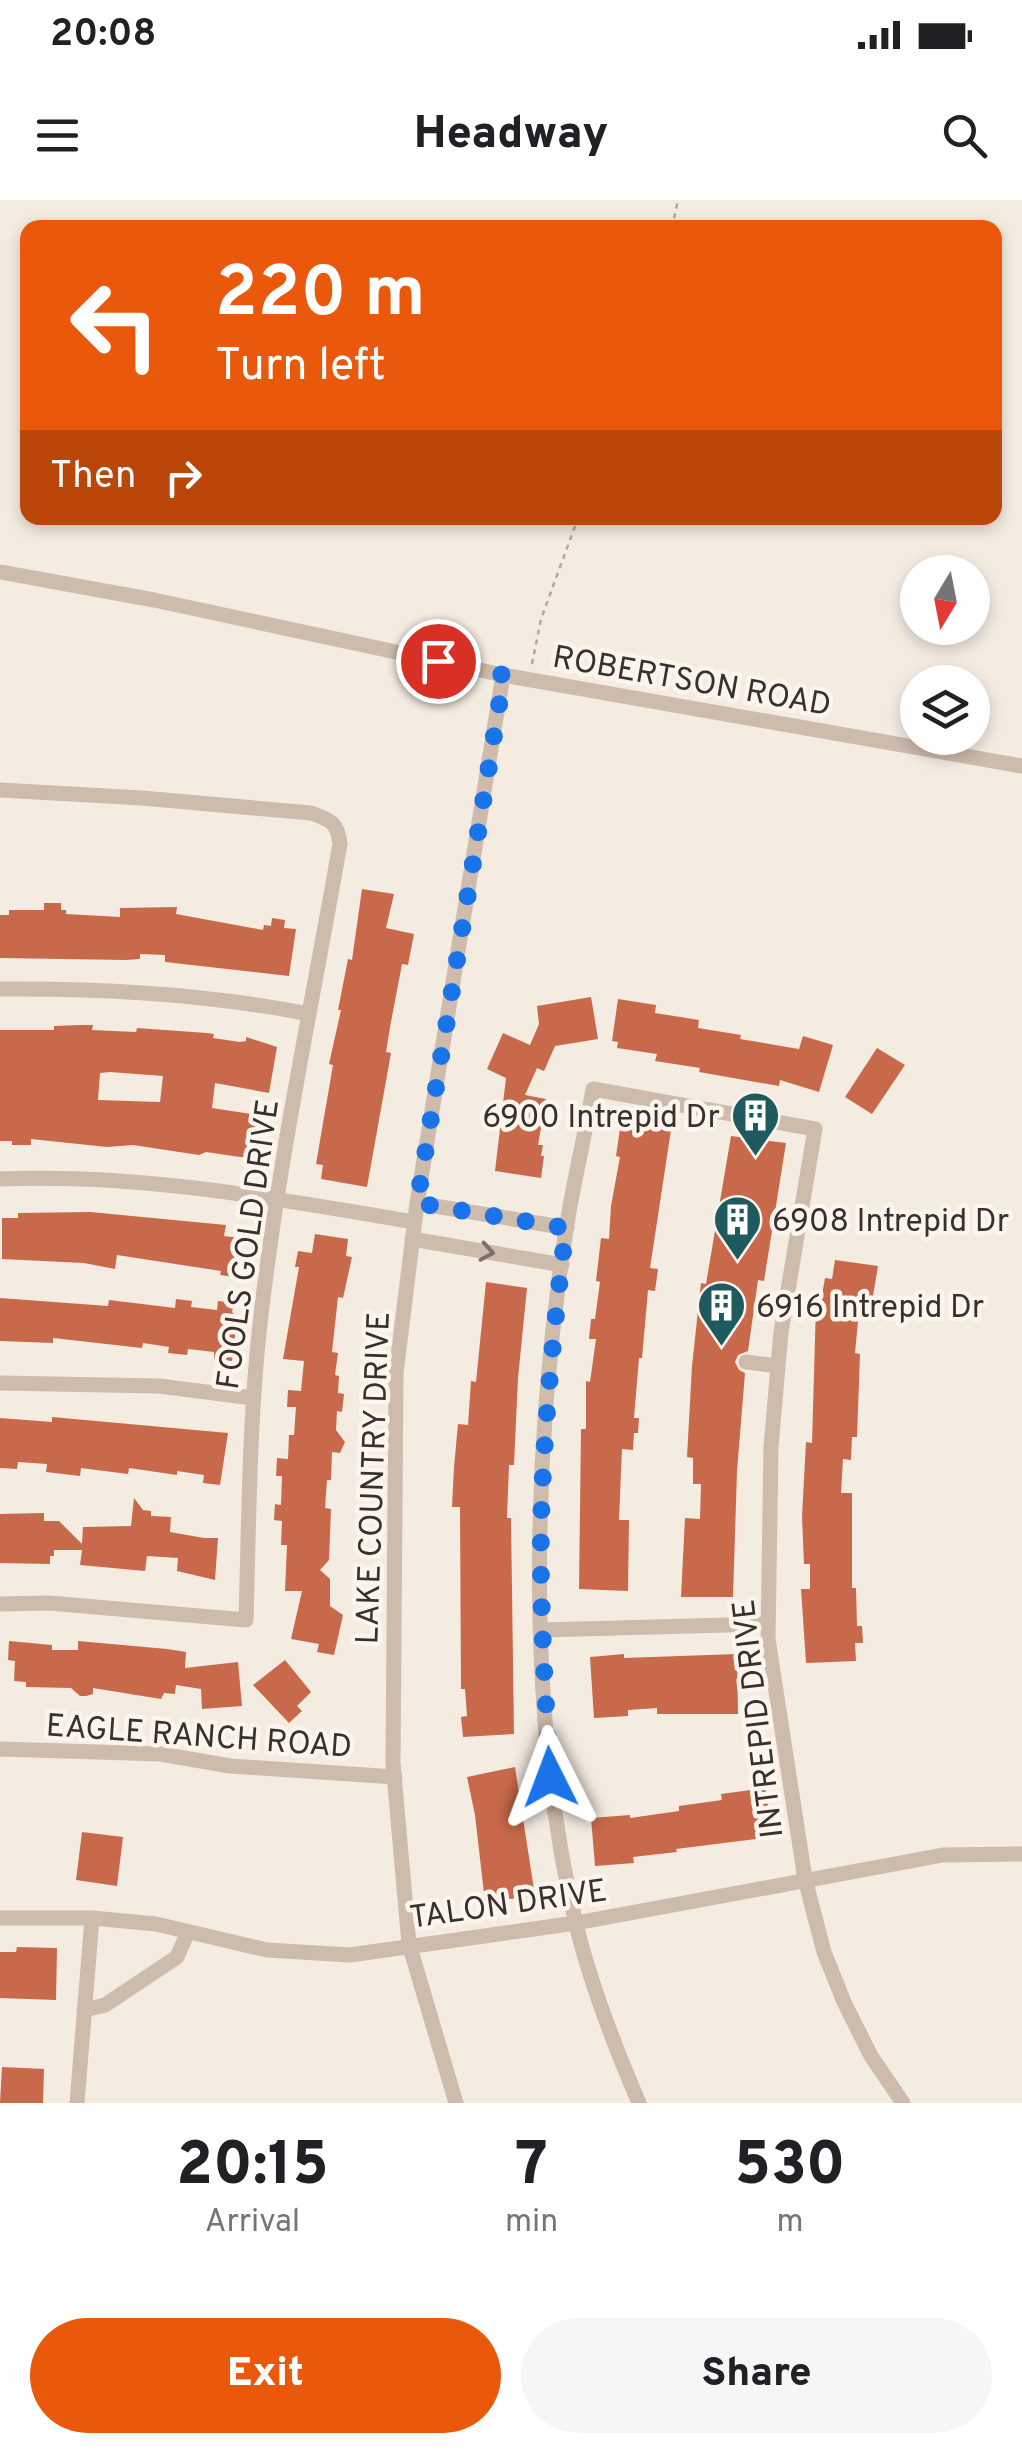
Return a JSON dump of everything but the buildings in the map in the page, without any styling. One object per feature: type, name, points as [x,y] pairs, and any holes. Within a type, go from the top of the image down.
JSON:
[{"type":"street","name":"ROBERTSON ROAD","points":[[0,572],[154,600],[504,675],[1022,766]]},
{"type":"street","name":"LAKE COUNTRY DRIVE","points":[[456,2103],[409,1944],[395,1777],[396,1373],[414,1222],[504,675]]},
{"type":"street","name":"FOOLS GOLD DRIVE","points":[[0,790],[311,814],[338,827],[340,844],[276,1198],[253,1398],[246,1620],[49,1603],[0,1604]]},
{"type":"street","points":[[0,989],[174,994],[309,1014]]},
{"type":"street","name":"INTREPID DRIVE","points":[[566,1228],[594,1089],[815,1129],[778,1366],[770,1447],[767,1624],[805,1879],[824,1952],[871,2056],[903,2103]]},
{"type":"street","points":[[0,1179],[165,1184],[414,1222]]},
{"type":"street","points":[[417,1203],[566,1228],[550,1360],[542,1498],[542,1630],[550,1777],[576,1923],[599,2002],[640,2103]]},
{"type":"street","points":[[412,1239],[562,1265]]},
{"type":"street","points":[[746,1362],[778,1366]]},
{"type":"street","points":[[0,1383],[159,1386],[253,1398]]},
{"type":"street","points":[[542,1630],[767,1624]]},
{"type":"street","name":"EAGLE RANCH ROAD","points":[[0,1749],[161,1754],[230,1766],[395,1777]]},
{"type":"street","name":"TALON DRIVE","points":[[0,1918],[92,1918],[156,1924],[267,1950],[350,1955],[576,1923],[943,1855],[1022,1854]]},
{"type":"street","points":[[77,2103],[92,1918]]},
{"type":"street","points":[[84,2010],[105,2005],[176,1957],[188,1932]]},
{"type":"path","points":[[528,679],[542,619],[576,525]]},
{"type":"place","name":"6900 Intrepid Dr","points":[[755,1158]]},
{"type":"place","name":"6908 Intrepid Dr","points":[[737,1262]]},
{"type":"place","name":"6916 Intrepid Dr","points":[[721,1348]]},
{"type":"route","points":[[438,661],[504,675],[417,1203],[566,1228],[550,1360],[542,1498],[542,1630],[550,1777]]}]
